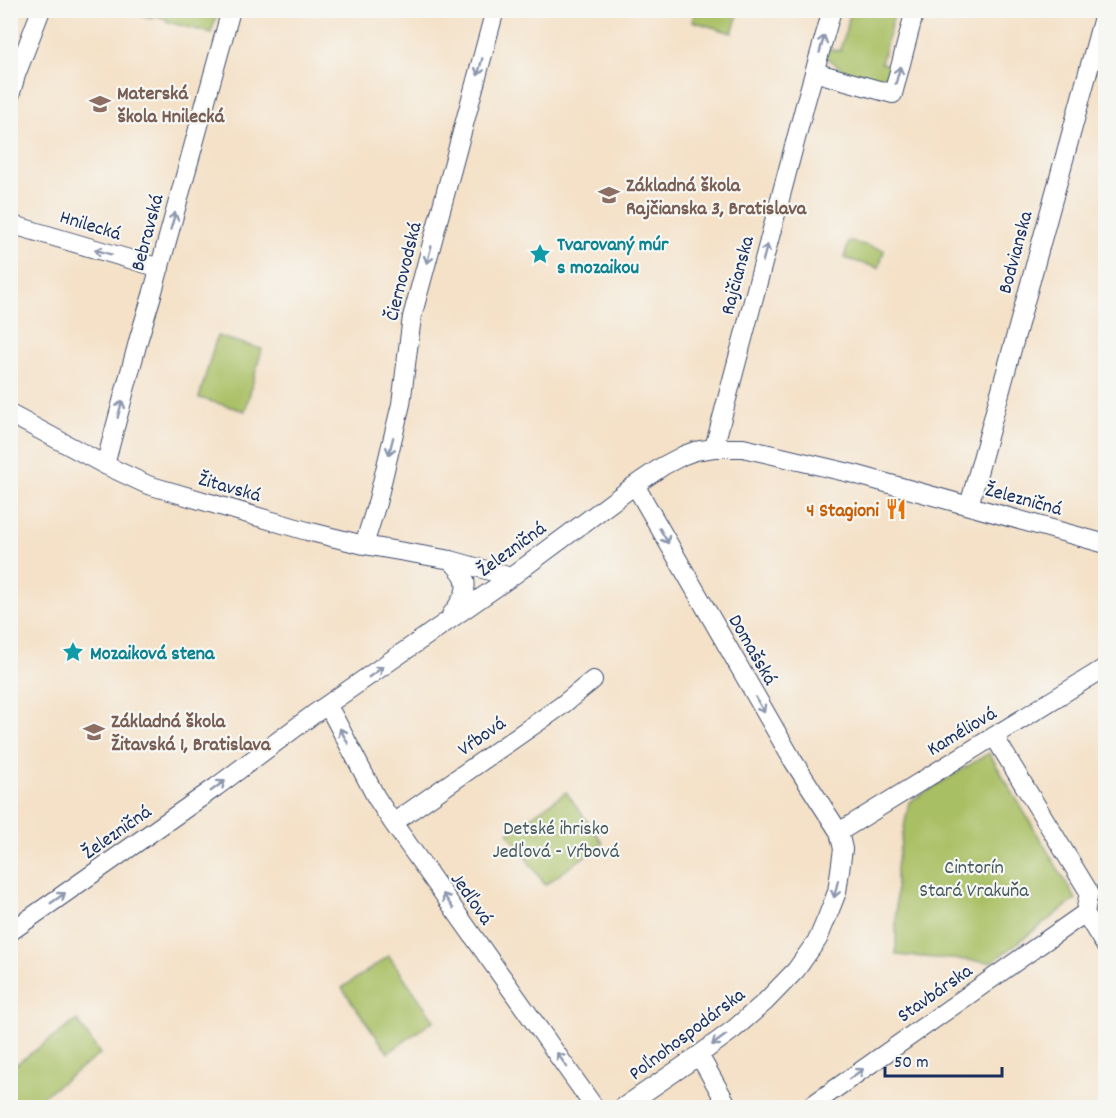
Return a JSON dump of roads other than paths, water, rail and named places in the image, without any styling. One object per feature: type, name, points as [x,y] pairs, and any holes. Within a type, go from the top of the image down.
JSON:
[{"type":"street","points":[[10,96],[41,10]]},
{"type":"street","name":"Bebravská","points":[[105,465],[231,10]]},
{"type":"street","name":"Čiernovodská","points":[[364,545],[377,503],[401,404],[412,317],[495,10]]},
{"type":"street","name":"Rajčianska","points":[[714,448],[832,10]]},
{"type":"street","points":[[814,72],[893,94],[915,10]]},
{"type":"street","name":"Bodvianska","points":[[969,506],[1105,10]]},
{"type":"street","name":"Hnilecká","points":[[10,224],[159,268]]},
{"type":"street","name":"Žitavská","points":[[10,414],[137,481],[275,522],[364,545],[451,560],[511,577]]},
{"type":"street","name":"Železničná","points":[[10,932],[216,788],[327,706],[511,577],[635,485],[675,459],[714,448],[733,447],[754,451],[854,474],[1106,544]]},
{"type":"street","name":"Domašská","points":[[635,485],[792,759],[839,832]]},
{"type":"street","points":[[444,623],[460,602],[467,588],[464,576],[451,560]]},
{"type":"street","name":"Kaméliová","points":[[839,832],[1106,667]]},
{"type":"street","name":"Vŕbová","points":[[393,823],[561,706],[593,680]]},
{"type":"street","name":"Jedľová","points":[[327,706],[376,797],[393,823],[595,1107]]},
{"type":"street","points":[[994,736],[1089,892],[1085,914],[1106,946]]},
{"type":"street","name":"Poľnohospodárska","points":[[622,1107],[734,1029],[765,1002],[796,970],[818,939],[837,892],[843,849],[839,832]]},
{"type":"street","name":"Stavbárska","points":[[808,1107],[1085,914]]},
{"type":"street","points":[[699,1055],[729,1107]]},
{"type":"place","name":"Materská škola Hnilecká","points":[[100,104]]},
{"type":"place","name":"Základná škola Rajčianska 3, Bratislava","points":[[609,195]]},
{"type":"place","name":"Tvarovaný múr s mozaikou","points":[[540,254]]},
{"type":"place","name":"4 Stagioni","points":[[896,509]]},
{"type":"place","name":"Mozaiková stena","points":[[73,652]]},
{"type":"place","name":"Základná škola Žitavská 1, Bratislava","points":[[94,732]]},
{"type":"park label","name":"Detské ihrisko Jedľová - Vŕbová","points":[[556,838]]},
{"type":"park label","name":"Cintorín Stará Vrakuňa","points":[[974,878]]}]
